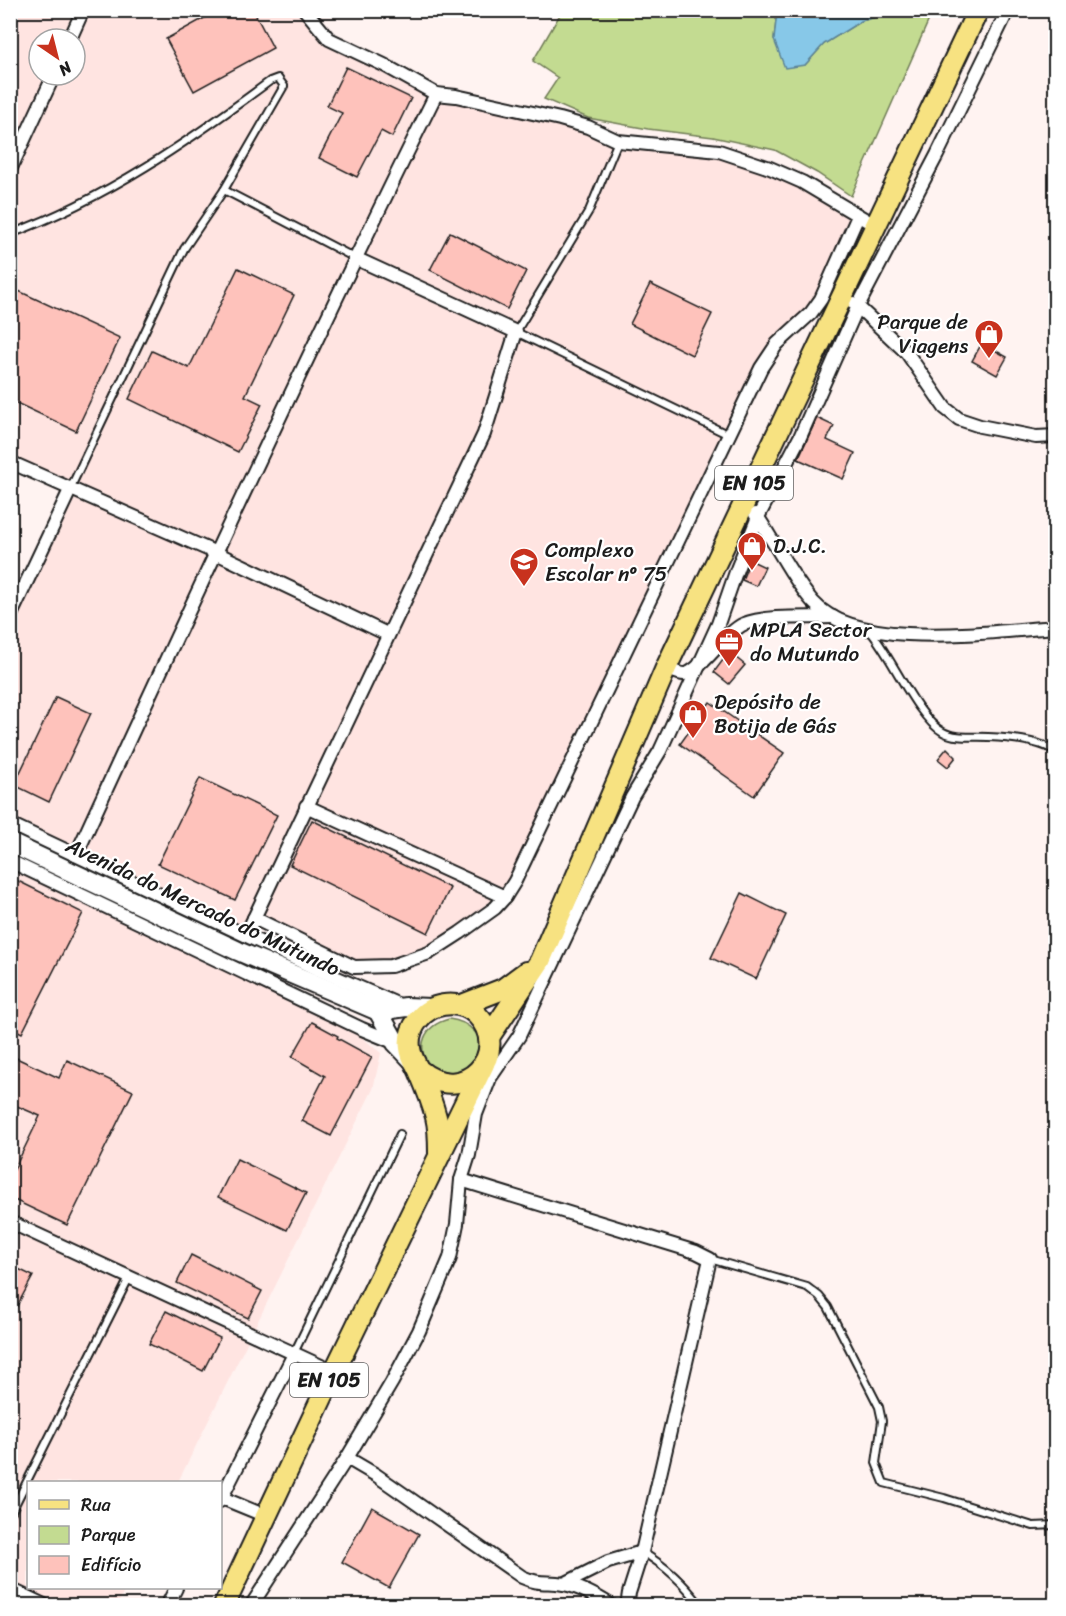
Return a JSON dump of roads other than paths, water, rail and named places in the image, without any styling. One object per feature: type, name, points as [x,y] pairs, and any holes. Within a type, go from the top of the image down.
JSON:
[{"type":"main road","name":"EN 105","points":[[489,1037],[540,961],[666,668],[751,510],[851,300],[876,225],[978,10]]},
{"type":"main road","name":"Avenida do Mercado do Mutundo","points":[[10,843],[238,951],[378,1011],[431,1008]]},
{"type":"main road","points":[[462,1005],[503,989],[540,961]]},
{"type":"main road","points":[[378,1011],[396,1043],[417,1066],[429,1078],[440,1083],[453,1083],[470,1077],[484,1064],[489,1051],[489,1037],[484,1023],[475,1012],[462,1005],[450,1004],[431,1008],[419,1018],[411,1031],[410,1047],[417,1066],[437,1119],[439,1157]]},
{"type":"main road","name":"EN 105","points":[[224,1605],[333,1372],[484,1064]]},
{"type":"street","points":[[75,27],[83,10]]},
{"type":"street","points":[[305,10],[329,39],[384,65],[435,94],[456,96],[560,119],[588,127],[618,141],[719,151],[770,168],[802,182],[876,225]]},
{"type":"street","points":[[1008,10],[931,165],[851,300],[907,353],[945,408],[959,418],[980,426],[1036,437],[1056,436]]},
{"type":"street","points":[[10,170],[48,87]]},
{"type":"street","points":[[76,855],[214,552],[435,94]]},
{"type":"street","points":[[254,918],[354,967],[391,966],[429,953],[478,921],[506,897],[768,355],[811,313],[820,299],[858,216]]},
{"type":"street","points":[[246,935],[483,434],[516,332],[355,258]]},
{"type":"street","points":[[10,462],[214,552],[387,634]]},
{"type":"street","points":[[10,616],[70,490]]},
{"type":"street","points":[[751,510],[803,590],[815,604],[833,617],[870,630],[933,635],[1056,627]]},
{"type":"street","points":[[251,1605],[347,1458],[419,1331],[450,1258],[457,1224],[461,1180],[470,1155],[476,1114],[490,1078],[519,1036],[632,797],[660,751],[718,624],[737,569],[751,510]]},
{"type":"street","points":[[666,668],[681,674],[693,672],[733,630],[746,623],[833,617]]},
{"type":"street","points":[[306,806],[506,897]]},
{"type":"street","points":[[10,824],[406,1008]]},
{"type":"street","points":[[10,861],[362,1029],[396,1043]]},
{"type":"street","points":[[461,1180],[696,1252],[710,1259],[642,1552],[627,1605]]},
{"type":"street","points":[[10,1222],[333,1372]]},
{"type":"street","points":[[222,1497],[294,1354]]},
{"type":"street","points":[[347,1458],[376,1475],[522,1577],[535,1583],[564,1584],[590,1593],[612,1605]]},
{"type":"street","points":[[222,1499],[266,1516]]},
{"type":"street","points":[[564,1584],[602,1564],[642,1552]]},
{"type":"street","points":[[10,1589],[46,1605]]},
{"type":"street","points":[[167,1605],[175,1589]]},
{"type":"lane","points":[[10,234],[78,205],[167,155],[270,81],[278,78],[284,86],[224,190],[184,249],[70,490]]},
{"type":"lane","points":[[618,141],[589,211],[516,332],[729,435]]},
{"type":"lane","points":[[224,190],[355,258]]},
{"type":"lane","points":[[870,630],[880,642],[918,705],[933,725],[943,732],[954,736],[989,737],[1036,743],[1056,751]]},
{"type":"lane","points":[[294,1354],[400,1134]]},
{"type":"lane","points":[[710,1259],[807,1287],[819,1296],[828,1308],[879,1407],[882,1421],[876,1463],[884,1483],[944,1498],[1033,1526],[1056,1525]]},
{"type":"lane","points":[[10,1515],[129,1277]]},
{"type":"lane","points":[[642,1552],[662,1564],[701,1605]]},
{"type":"water","points":[[777,10],[934,11],[931,15],[898,11],[861,21],[824,44],[805,65],[785,68],[774,40]]},
{"type":"place","name":"Parque de Viagens","points":[[989,360]]},
{"type":"place","name":"D.J.C.","points":[[752,572]]},
{"type":"place","name":"Complexo Escolar nº 75","points":[[524,588]]},
{"type":"place","name":"MPLA Sector do Mutundo","points":[[729,668]]},
{"type":"place","name":"Depósito de Botija de Gás","points":[[693,740]]}]
